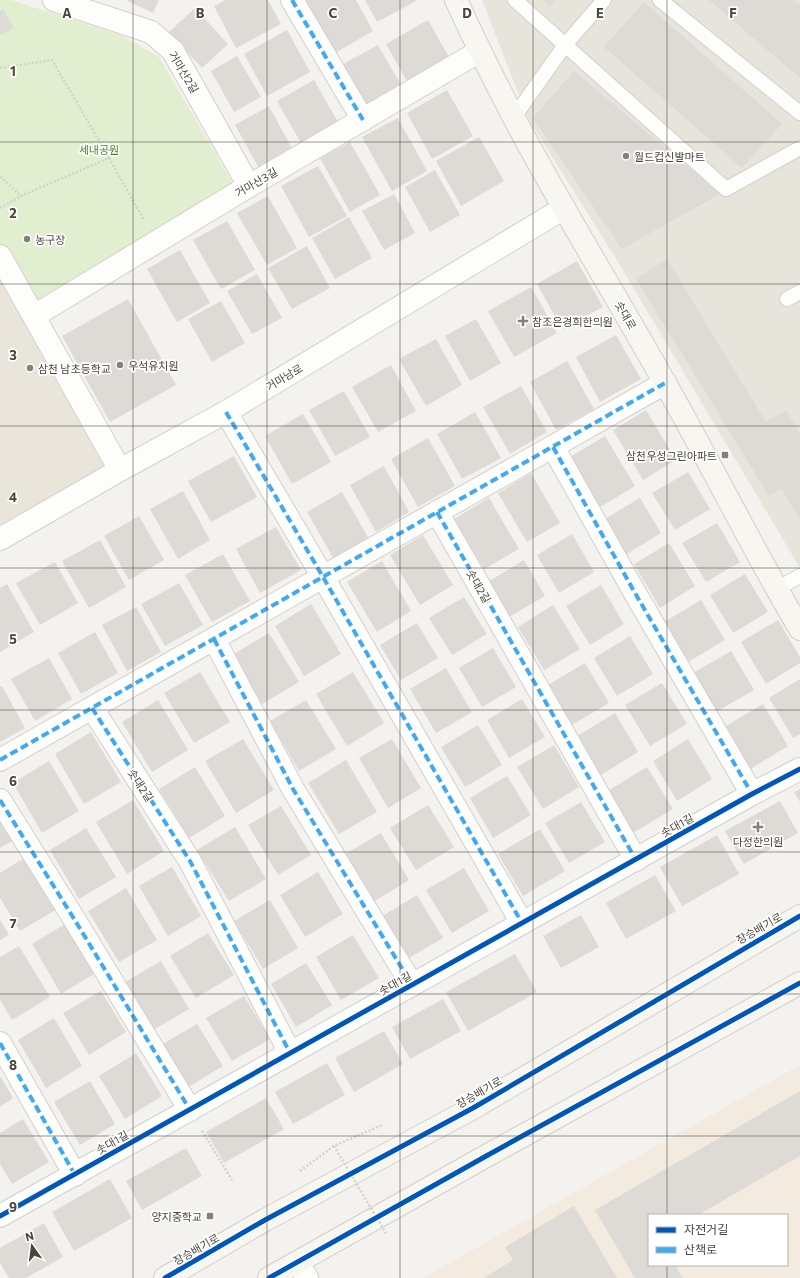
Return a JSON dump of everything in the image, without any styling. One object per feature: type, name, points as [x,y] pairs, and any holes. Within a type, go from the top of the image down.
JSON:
[{"type":"street","name":"거마산2길","points":[[54,0],[151,32],[173,51],[249,186]]},
{"type":"street","points":[[292,0],[363,120]]},
{"type":"street","name":"솟대로","points":[[456,0],[514,117],[564,208],[665,383],[776,589],[800,629]]},
{"type":"street","name":"거마산3길","points":[[34,316],[249,186],[480,51]]},
{"type":"street","name":"거마남로","points":[[0,539],[120,470],[226,412],[564,208]]},
{"type":"street","points":[[0,256],[120,470]]},
{"type":"street","points":[[0,760],[665,383]]},
{"type":"street","points":[[226,412],[323,577],[522,923]]},
{"type":"street","points":[[553,446],[635,593],[752,794]]},
{"type":"street","name":"솟대2길","points":[[437,512],[636,860]]},
{"type":"street","name":"솟대1길","points":[[214,639],[293,789],[412,985]]},
{"type":"street","name":"솟대2길","points":[[92,708],[190,861],[290,1053]]},
{"type":"street","name":"솟대1길","points":[[0,1216],[752,794],[800,769]]},
{"type":"street","points":[[0,800],[190,1110]]},
{"type":"street","name":"장승배기로","points":[[164,1278],[265,1220],[473,1108],[800,916]]},
{"type":"street","points":[[269,1278],[302,1270],[488,1155],[800,983]]},
{"type":"street","points":[[0,1043],[75,1175]]},
{"type":"lane","points":[[515,0],[726,189],[800,148]]},
{"type":"lane","points":[[514,117],[565,45],[604,0]]},
{"type":"lane","points":[[660,0],[800,113]]},
{"type":"lane","points":[[787,299],[800,292]]},
{"type":"lane","points":[[776,589],[800,576]]},
{"type":"path","points":[[0,68],[52,60],[156,242]]},
{"type":"path","points":[[0,208],[22,196],[109,158]]},
{"type":"path","points":[[0,176],[22,196]]},
{"type":"path","points":[[190,1110],[232,1180]]},
{"type":"path","points":[[300,1171],[334,1146],[382,1126]]},
{"type":"path","points":[[334,1146],[387,1235]]},
{"type":"shaded area","points":[[482,0],[800,0],[800,568],[618,262],[528,118]]},
{"type":"shaded area","name":"삼천 남초등학교","points":[[0,266],[120,470],[0,539]]},
{"type":"shaded area","points":[[800,1065],[800,1278],[423,1278]]},
{"type":"green space","name":"세내공원","points":[[0,0],[11,0],[123,36],[159,57],[233,184],[37,301],[0,260]]},
{"type":"building","points":[[126,0],[159,0],[153,13]]},
{"type":"building","points":[[226,0],[268,0],[281,24],[236,48],[214,6]]},
{"type":"building","points":[[306,0],[356,0],[373,31],[335,53]]},
{"type":"building","points":[[365,0],[415,0],[416,1],[377,22]]},
{"type":"building","points":[[543,0],[556,0],[550,7]]},
{"type":"building","points":[[709,0],[794,0],[800,5],[800,78]]},
{"type":"building","points":[[644,2],[782,124],[742,168],[604,47]]},
{"type":"building","points":[[195,8],[228,44],[202,68],[169,32]]},
{"type":"building","points":[[3,9],[14,28],[1,35],[0,11]]},
{"type":"building","points":[[428,20],[450,59],[408,83],[386,44]]},
{"type":"building","points":[[287,30],[310,72],[267,96],[244,54]]},
{"type":"building","points":[[378,45],[402,87],[365,107],[341,65]]},
{"type":"building","points":[[237,56],[261,97],[234,112],[211,71]]},
{"type":"building","points":[[574,71],[720,194],[622,249],[533,118]]},
{"type":"building","points":[[314,80],[339,124],[302,145],[277,101]]},
{"type":"building","points":[[447,90],[473,136],[432,159],[407,113]]},
{"type":"building","points":[[269,106],[295,154],[261,172],[235,125]]},
{"type":"building","points":[[398,118],[427,171],[392,191],[362,137]]},
{"type":"building","points":[[479,137],[504,181],[461,206],[436,161]]},
{"type":"building","points":[[350,142],[380,195],[350,212],[320,158]]},
{"type":"building","points":[[318,166],[347,216],[309,237],[281,186]]},
{"type":"building","points":[[435,170],[460,215],[430,232],[405,187]]},
{"type":"building","points":[[394,194],[415,233],[384,250],[362,211]]},
{"type":"building","points":[[268,196],[297,248],[267,265],[237,213]]},
{"type":"building","points":[[349,217],[372,258],[335,279],[312,238]]},
{"type":"building","points":[[227,221],[255,270],[221,289],[193,240]]},
{"type":"building","points":[[307,246],[330,288],[292,309],[268,268]]},
{"type":"building","points":[[180,250],[210,303],[177,322],[147,269]]},
{"type":"building","points":[[667,259],[766,422],[786,410],[800,433],[800,519],[781,489],[769,496],[636,279]]},
{"type":"building","points":[[577,261],[603,307],[562,329],[537,284]]},
{"type":"building","points":[[257,274],[282,318],[252,334],[227,291]]},
{"type":"building","points":[[531,287],[557,333],[514,357],[488,311]]},
{"type":"building","points":[[128,299],[176,385],[110,422],[62,336]]},
{"type":"building","points":[[221,301],[245,343],[212,362],[188,319]]},
{"type":"building","points":[[476,319],[501,363],[470,381],[445,336]]},
{"type":"building","points":[[616,335],[641,379],[600,402],[576,357]]},
{"type":"building","points":[[436,339],[462,385],[426,406],[399,359]]},
{"type":"building","points":[[567,361],[594,409],[556,430],[530,382]]},
{"type":"building","points":[[391,365],[416,411],[378,432],[352,387]]},
{"type":"building","points":[[521,386],[547,432],[510,454],[483,407]]},
{"type":"building","points":[[344,391],[370,437],[335,456],[309,410]]},
{"type":"building","points":[[646,410],[676,460],[643,480],[613,430]]},
{"type":"building","points":[[475,412],[501,458],[462,479],[437,434]]},
{"type":"building","points":[[303,414],[331,462],[292,484],[265,436]]},
{"type":"building","points":[[605,436],[635,486],[600,507],[570,457]]},
{"type":"building","points":[[428,438],[455,486],[418,507],[391,459]]},
{"type":"building","points":[[234,456],[257,497],[211,522],[188,481]]},
{"type":"building","points":[[384,466],[409,512],[376,532],[350,485]]},
{"type":"building","points":[[688,472],[710,509],[675,530],[652,493]]},
{"type":"building","points":[[531,473],[560,523],[527,542],[498,493]]},
{"type":"building","points":[[183,491],[210,540],[178,559],[150,509]]},
{"type":"building","points":[[342,492],[369,539],[334,559],[307,512]]},
{"type":"building","points":[[489,498],[519,549],[484,569],[454,519]]},
{"type":"building","points":[[640,498],[661,533],[625,555],[603,520]]},
{"type":"building","points":[[139,516],[164,560],[129,580],[104,536]]},
{"type":"building","points":[[717,523],[740,562],[706,582],[682,543]]},
{"type":"building","points":[[276,527],[301,570],[260,593],[236,549]]},
{"type":"building","points":[[572,534],[594,572],[559,593],[537,555]]},
{"type":"building","points":[[423,535],[453,585],[420,605],[390,555]]},
{"type":"building","points":[[100,540],[126,587],[89,608],[62,561]]},
{"type":"building","points":[[669,543],[695,586],[660,608],[634,564]]},
{"type":"building","points":[[223,554],[250,601],[212,622],[185,575]]},
{"type":"building","points":[[524,560],[545,596],[509,617],[488,582]]},
{"type":"building","points":[[382,561],[411,611],[377,632],[347,582]]},
{"type":"building","points":[[55,562],[78,603],[40,625],[16,583]]},
{"type":"building","points":[[745,574],[768,612],[733,633],[710,595]]},
{"type":"building","points":[[179,583],[203,625],[165,646],[141,604]]},
{"type":"building","points":[[7,584],[34,632],[0,652],[0,588]]},
{"type":"building","points":[[601,585],[624,624],[590,645],[566,606]]},
{"type":"building","points":[[464,597],[487,634],[452,655],[429,618]]},
{"type":"building","points":[[701,600],[725,640],[688,662],[664,622]]},
{"type":"building","points":[[311,604],[341,654],[304,676],[275,626]]},
{"type":"building","points":[[553,605],[580,649],[544,670],[518,627]]},
{"type":"building","points":[[136,607],[161,652],[127,671],[102,625]]},
{"type":"building","points":[[778,620],[800,657],[800,663],[766,684],[741,642]]},
{"type":"building","points":[[417,623],[438,658],[401,680],[380,645]]},
{"type":"building","points":[[95,632],[118,673],[81,694],[58,653]]},
{"type":"building","points":[[269,633],[299,682],[262,704],[232,655]]},
{"type":"building","points":[[630,636],[653,674],[617,696],[594,658]]},
{"type":"building","points":[[493,648],[516,687],[482,707],[459,668]]},
{"type":"building","points":[[731,651],[754,690],[716,712],[693,673]]},
{"type":"building","points":[[49,658],[72,699],[35,721],[11,679]]},
{"type":"building","points":[[585,663],[609,703],[572,725],[548,685]]},
{"type":"building","points":[[446,668],[472,712],[436,733],[410,689]]},
{"type":"building","points":[[200,672],[230,722],[194,743],[164,693]]},
{"type":"building","points":[[353,672],[384,723],[347,746],[316,694]]},
{"type":"building","points":[[800,679],[800,734],[793,738],[769,698]]},
{"type":"building","points":[[662,683],[687,724],[650,746],[625,705]]},
{"type":"building","points":[[2,686],[25,728],[0,742],[0,687]]},
{"type":"building","points":[[522,699],[545,737],[509,758],[487,720]]},
{"type":"building","points":[[158,700],[188,750],[152,772],[122,722]]},
{"type":"building","points":[[306,700],[336,749],[299,771],[270,721]]},
{"type":"building","points":[[763,704],[788,746],[747,771],[721,729]]},
{"type":"building","points":[[615,713],[638,752],[601,775],[577,736]]},
{"type":"building","points":[[478,725],[502,765],[465,787],[441,747]]},
{"type":"building","points":[[91,732],[121,782],[84,804],[55,754]]},
{"type":"building","points":[[243,739],[274,790],[236,813],[205,761]]},
{"type":"building","points":[[392,739],[421,788],[388,808],[359,758]]},
{"type":"building","points":[[688,739],[712,779],[677,801],[653,761]]},
{"type":"building","points":[[554,745],[579,787],[543,809],[517,767]]},
{"type":"building","points":[[346,760],[377,812],[339,834],[308,783]]},
{"type":"building","points":[[49,761],[79,811],[42,833],[13,783]]},
{"type":"building","points":[[195,767],[225,816],[189,838],[159,789]]},
{"type":"building","points":[[647,767],[673,809],[631,834],[606,792]]},
{"type":"building","points":[[507,776],[531,815],[493,838],[470,798]]},
{"type":"building","points":[[800,789],[800,802],[794,792]]},
{"type":"building","points":[[133,800],[164,851],[127,874],[96,822]]},
{"type":"building","points":[[780,801],[798,833],[744,864],[725,831]]},
{"type":"building","points":[[581,802],[605,842],[569,863],[545,823]]},
{"type":"building","points":[[428,805],[454,847],[416,870],[390,828]]},
{"type":"building","points":[[281,806],[311,855],[278,875],[248,825]]},
{"type":"building","points":[[0,817],[14,840],[0,848]]},
{"type":"building","points":[[235,827],[266,879],[229,901],[197,850]]},
{"type":"building","points":[[86,828],[116,877],[79,899],[50,850]]},
{"type":"building","points":[[540,829],[565,871],[523,896],[498,854]]},
{"type":"building","points":[[381,833],[409,880],[373,902],[345,854]]},
{"type":"building","points":[[717,835],[739,874],[682,906],[660,867]]},
{"type":"building","points":[[26,857],[57,909],[20,931],[0,898],[0,873]]},
{"type":"building","points":[[172,867],[201,916],[168,936],[139,886]]},
{"type":"building","points":[[464,868],[489,911],[452,933],[426,890]]},
{"type":"building","points":[[318,872],[343,914],[305,937],[280,895]]},
{"type":"building","points":[[655,875],[676,911],[626,939],[606,903]]},
{"type":"building","points":[[126,888],[157,940],[119,962],[88,911]]},
{"type":"building","points":[[417,895],[443,938],[407,959],[381,917]]},
{"type":"building","points":[[270,900],[298,948],[263,969],[234,921]]},
{"type":"building","points":[[581,915],[599,947],[561,968],[543,936]]},
{"type":"building","points":[[0,920],[9,935],[0,940]]},
{"type":"building","points":[[65,924],[94,974],[61,994],[32,944]]},
{"type":"building","points":[[208,933],[234,975],[196,998],[170,956]]},
{"type":"building","points":[[353,935],[379,978],[341,1000],[316,957]]},
{"type":"building","points":[[19,946],[50,997],[12,1020],[0,1000],[0,957]]},
{"type":"building","points":[[515,954],[537,992],[468,1031],[446,992]]},
{"type":"building","points":[[161,961],[189,1009],[153,1030],[125,982]]},
{"type":"building","points":[[306,963],[332,1005],[296,1027],[271,984]]},
{"type":"building","points":[[101,991],[126,1032],[89,1055],[63,1013]]},
{"type":"building","points":[[244,996],[270,1039],[232,1061],[206,1018]]},
{"type":"building","points":[[443,999],[461,1031],[410,1059],[392,1027]]},
{"type":"building","points":[[54,1018],[82,1066],[46,1088],[18,1040]]},
{"type":"building","points":[[197,1024],[223,1066],[187,1088],[161,1045]]},
{"type":"building","points":[[384,1031],[403,1064],[354,1092],[335,1058]]},
{"type":"building","points":[[136,1053],[162,1096],[125,1119],[99,1076]]},
{"type":"building","points":[[327,1063],[345,1095],[293,1124],[275,1092]]},
{"type":"building","points":[[0,1076],[13,1098],[0,1107]]},
{"type":"building","points":[[90,1081],[115,1124],[80,1145],[54,1102]]},
{"type":"building","points":[[800,1091],[800,1156],[700,1214],[648,1214],[648,1266],[676,1266],[683,1278],[635,1278],[595,1210]]},
{"type":"building","points":[[266,1098],[284,1129],[224,1163],[206,1132]]},
{"type":"building","points":[[23,1119],[49,1162],[12,1184],[0,1164],[0,1133]]},
{"type":"building","points":[[186,1148],[202,1176],[142,1210],[126,1181]]},
{"type":"building","points":[[110,1179],[132,1218],[74,1251],[52,1212]]},
{"type":"building","points":[[574,1206],[617,1278],[484,1278],[513,1260],[505,1247]]},
{"type":"building","points":[[44,1223],[63,1257],[26,1278],[9,1278],[0,1263],[0,1248]]},
{"type":"marked path","points":[[292,0],[363,120]]},
{"type":"marked path","points":[[0,760],[665,383]]},
{"type":"marked path","points":[[226,412],[323,577],[522,923]]},
{"type":"marked path","points":[[553,447],[635,593],[752,794]]},
{"type":"marked path","points":[[437,512],[636,860]]},
{"type":"marked path","points":[[214,639],[293,789],[412,985]]},
{"type":"marked path","points":[[92,708],[190,861],[290,1053]]},
{"type":"marked path","points":[[0,800],[190,1110]]},
{"type":"marked path","points":[[0,1043],[75,1175]]},
{"type":"cycle path","points":[[0,1216],[752,794],[800,769]]},
{"type":"cycle path","points":[[165,1278],[265,1220],[473,1108],[800,916]]},
{"type":"cycle path","points":[[269,1278],[800,983]]},
{"type":"place","name":"월드컵신발마트","points":[[626,156]]},
{"type":"place","name":"농구장","points":[[27,239]]},
{"type":"place","name":"참조은경희한의원","points":[[523,321]]},
{"type":"place","name":"우석유치원","points":[[120,365]]},
{"type":"place","name":"삼천 남초등학교","points":[[30,368]]},
{"type":"place","name":"삼천우성그린아파트","points":[[725,455]]},
{"type":"place","name":"다정한의원","points":[[758,827]]},
{"type":"place","name":"양지중학교","points":[[210,1216]]}]
